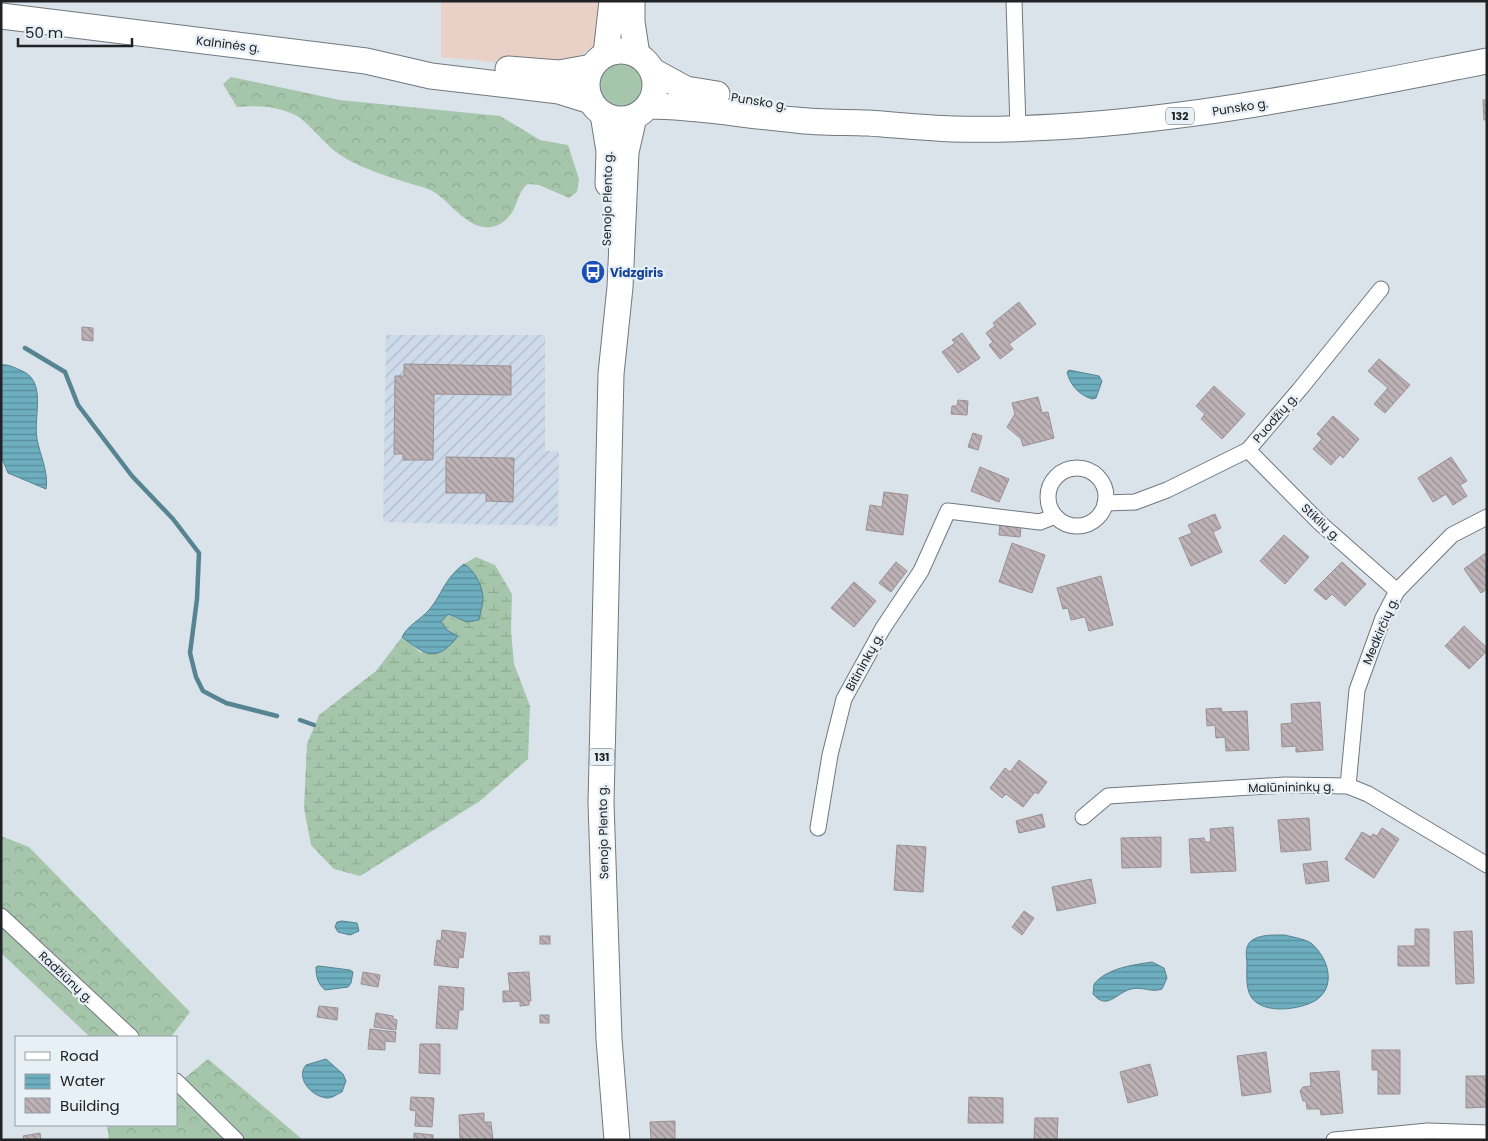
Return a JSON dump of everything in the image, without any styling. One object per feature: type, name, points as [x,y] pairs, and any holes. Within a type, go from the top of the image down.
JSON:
[{"type":"main road","points":[[612,1],[599,60],[588,78],[587,90],[597,108],[624,120],[641,112],[654,95],[656,83],[645,63],[632,22],[632,1]]},
{"type":"main road","name":"Kalninės g.","points":[[1,16],[366,61],[431,76],[559,92],[597,108]]},
{"type":"main road","points":[[599,60],[617,51],[645,63]]},
{"type":"main road","name":"Kalninės g.","points":[[366,61],[433,62],[559,73],[599,60]]},
{"type":"main road","name":"Punsko g.","points":[[641,112],[684,106],[797,121],[870,123],[954,129],[1121,123],[1196,114],[1291,99],[1487,61]]},
{"type":"main road","name":"Punsko g.","points":[[645,63],[686,89],[799,107],[870,123]]},
{"type":"main road","name":"Senojo Plento g.","points":[[597,108],[609,152],[606,284],[610,374],[601,803],[608,1019],[617,1140]]},
{"type":"main road","name":"Senojo Plento g.","points":[[610,374],[620,287],[626,152],[641,112]]},
{"type":"street","points":[[1014,1],[1018,128]]},
{"type":"street","name":"Puodžių g.","points":[[1105,503],[1135,502],[1167,490],[1248,450],[1300,390],[1381,289]]},
{"type":"street","name":"Stiklių g.","points":[[1248,450],[1320,523],[1397,591]]},
{"type":"street","points":[[1074,468],[1083,468],[1098,478],[1106,494],[1102,512],[1088,524],[1070,526],[1055,516],[1047,500],[1051,482],[1057,475],[1074,468]]},
{"type":"street","name":"Bitininkų g.","points":[[818,828],[830,755],[844,699],[883,628],[921,571],[948,511],[1040,522],[1055,516]]},
{"type":"street","name":"Medkirčių g.","points":[[1348,786],[1357,690],[1383,618],[1397,591],[1452,535],[1487,517]]},
{"type":"street","name":"Malūnininkų g.","points":[[1082,816],[1108,796],[1285,785],[1348,786],[1368,794],[1487,865]]},
{"type":"street","name":"Radžiūnų g.","points":[[1,916],[130,1036]]},
{"type":"street","points":[[178,1083],[236,1140]]},
{"type":"street","points":[[1334,1140],[1428,1130],[1487,1133]]},
{"type":"shaded area","points":[[441,1],[606,1],[598,42],[570,64],[504,63],[441,57]]},
{"type":"shaded area","points":[[386,335],[545,335],[545,451],[559,451],[558,526],[383,522]]},
{"type":"green space","points":[[613,62],[637,66],[648,78],[648,94],[645,99],[633,107],[620,109],[609,106],[599,99],[594,90],[593,80],[599,70]]},
{"type":"green space","points":[[231,77],[340,100],[500,116],[540,140],[568,145],[579,179],[577,192],[569,198],[539,185],[528,184],[520,193],[513,210],[505,220],[498,225],[480,226],[471,223],[431,190],[362,167],[346,159],[297,116],[283,110],[268,107],[237,107],[223,84]]},
{"type":"green space","points":[[476,557],[495,565],[512,594],[511,630],[514,664],[530,706],[528,759],[480,801],[360,876],[334,869],[311,845],[304,808],[307,744],[319,715],[376,671],[402,637],[421,653],[448,631],[440,622],[448,613],[456,619],[483,599],[475,575],[464,564]]},
{"type":"green space","points":[[1,836],[29,847],[190,1012],[172,1036],[89,1036],[1,953]]},
{"type":"green space","points":[[208,1059],[303,1140],[109,1140],[107,1126],[178,1126],[178,1083]]},
{"type":"water","points":[[1,365],[8,365],[29,375],[37,390],[36,430],[45,470],[46,489],[8,473],[1,456]]},
{"type":"water","points":[[1069,370],[1099,376],[1102,381],[1096,398],[1087,397],[1076,389],[1068,377],[1067,372]]},
{"type":"water","points":[[464,564],[478,579],[482,589],[483,601],[479,620],[467,622],[448,614],[441,622],[448,631],[458,636],[451,645],[444,650],[431,654],[418,649],[402,637],[407,629],[429,610],[452,575]]},
{"type":"water","points":[[337,922],[357,923],[359,931],[350,935],[338,932],[335,927]]},
{"type":"water","points":[[1285,935],[1311,943],[1318,950],[1327,968],[1327,985],[1324,993],[1308,1004],[1282,1009],[1264,1007],[1251,997],[1248,989],[1247,948],[1251,941],[1259,937]]},
{"type":"water","points":[[1152,962],[1164,968],[1167,978],[1162,989],[1131,989],[1107,1001],[1098,999],[1093,994],[1094,984],[1106,974],[1121,968]]},
{"type":"water","points":[[316,967],[350,970],[353,972],[351,983],[348,987],[325,990],[317,977]]},
{"type":"water","points":[[326,1059],[343,1074],[346,1081],[342,1092],[327,1098],[311,1091],[303,1076],[303,1070],[306,1065]]},
{"type":"building","points":[[1483,100],[1487,100],[1487,120],[1484,120]]},
{"type":"building","points":[[1019,302],[1036,324],[1009,344],[1013,349],[1000,359],[989,345],[993,342],[986,333],[995,326],[993,323]]},
{"type":"building","points":[[82,327],[93,328],[93,341],[82,340]]},
{"type":"building","points":[[962,333],[980,358],[958,373],[942,352],[955,343],[952,340]]},
{"type":"building","points":[[1379,359],[1410,385],[1385,413],[1374,404],[1388,388],[1368,371]]},
{"type":"building","points":[[404,364],[511,366],[511,395],[434,394],[433,460],[403,460],[403,454],[394,454],[395,376],[404,376]]},
{"type":"building","points":[[1214,386],[1245,414],[1222,439],[1201,419],[1205,414],[1196,406]]},
{"type":"building","points":[[1038,397],[1042,413],[1048,412],[1054,438],[1023,446],[1021,439],[1007,427],[1015,414],[1012,403]]},
{"type":"building","points":[[958,400],[968,401],[967,415],[951,414],[952,406],[957,406]]},
{"type":"building","points":[[1333,416],[1359,439],[1343,458],[1340,455],[1331,465],[1313,449],[1322,439],[1317,434]]},
{"type":"building","points":[[973,433],[982,436],[978,450],[968,447]]},
{"type":"building","points":[[446,457],[514,458],[513,502],[486,501],[486,493],[446,493]]},
{"type":"building","points":[[1451,457],[1467,481],[1460,485],[1467,496],[1453,505],[1446,494],[1433,502],[1418,478]]},
{"type":"building","points":[[980,467],[1009,479],[999,502],[971,491]]},
{"type":"building","points":[[884,492],[908,495],[903,535],[866,530],[870,505],[882,507]]},
{"type":"building","points":[[1215,514],[1221,528],[1213,532],[1222,552],[1191,566],[1179,538],[1192,533],[1188,525]]},
{"type":"building","points":[[1000,524],[1021,527],[1020,537],[999,535]]},
{"type":"building","points":[[1284,535],[1309,557],[1285,584],[1260,561]]},
{"type":"building","points":[[1012,543],[1045,555],[1032,593],[999,582]]},
{"type":"building","points":[[1487,552],[1487,589],[1481,593],[1464,569]]},
{"type":"building","points":[[896,562],[907,571],[891,592],[879,583]]},
{"type":"building","points":[[1342,562],[1366,584],[1345,606],[1332,594],[1326,600],[1314,590]]},
{"type":"building","points":[[1101,576],[1113,625],[1089,631],[1085,617],[1071,620],[1068,608],[1063,609],[1057,588]]},
{"type":"building","points":[[854,582],[876,601],[854,627],[831,608]]},
{"type":"building","points":[[1464,626],[1487,648],[1487,651],[1469,669],[1445,646]]},
{"type":"building","points":[[1320,702],[1323,750],[1296,752],[1296,746],[1282,747],[1281,724],[1292,723],[1291,704]]},
{"type":"building","points":[[1221,708],[1222,712],[1247,711],[1249,750],[1226,751],[1225,737],[1216,738],[1215,725],[1207,726],[1206,709]]},
{"type":"building","points":[[1019,760],[1047,782],[1038,794],[1035,792],[1023,807],[1006,794],[1002,798],[990,788],[1005,768],[1010,772]]},
{"type":"building","points":[[1042,814],[1045,827],[1019,833],[1016,821]]},
{"type":"building","points":[[1309,818],[1311,850],[1281,852],[1278,820]]},
{"type":"building","points":[[1233,827],[1236,871],[1191,873],[1189,839],[1204,838],[1205,842],[1211,842],[1210,829]]},
{"type":"building","points":[[1382,828],[1399,839],[1374,878],[1345,859],[1362,832],[1371,837],[1373,834],[1377,836]]},
{"type":"building","points":[[1161,837],[1161,867],[1122,868],[1121,838]]},
{"type":"building","points":[[897,845],[926,847],[923,892],[894,890]]},
{"type":"building","points":[[1327,861],[1329,881],[1306,884],[1303,864]]},
{"type":"building","points":[[1091,879],[1096,903],[1057,911],[1052,887]]},
{"type":"building","points":[[1024,911],[1034,918],[1022,935],[1012,927]]},
{"type":"building","points":[[1415,929],[1429,929],[1429,966],[1398,966],[1398,946],[1415,946]]},
{"type":"building","points":[[442,930],[466,933],[463,958],[459,957],[458,968],[434,965],[437,940],[441,941]]},
{"type":"building","points":[[1472,931],[1474,983],[1456,984],[1454,932]]},
{"type":"building","points":[[540,936],[550,936],[550,944],[540,944]]},
{"type":"building","points":[[363,972],[380,975],[378,987],[361,984]]},
{"type":"building","points":[[529,972],[531,1001],[529,1001],[529,1005],[520,1006],[520,1001],[503,1002],[503,991],[510,991],[508,973]]},
{"type":"building","points":[[439,986],[464,988],[463,1010],[459,1010],[457,1029],[436,1028]]},
{"type":"building","points":[[319,1006],[338,1008],[337,1020],[317,1017]]},
{"type":"building","points":[[376,1013],[393,1016],[393,1019],[397,1020],[396,1030],[374,1027]]},
{"type":"building","points":[[540,1015],[549,1015],[549,1023],[540,1023]]},
{"type":"building","points":[[370,1029],[396,1032],[395,1042],[385,1041],[385,1050],[368,1049]]},
{"type":"building","points":[[420,1044],[440,1044],[440,1074],[419,1073]]},
{"type":"building","points":[[1372,1050],[1400,1050],[1400,1094],[1378,1094],[1378,1070],[1372,1070]]},
{"type":"building","points":[[1266,1052],[1271,1092],[1242,1096],[1237,1056]]},
{"type":"building","points":[[1150,1064],[1158,1095],[1128,1103],[1120,1072]]},
{"type":"building","points":[[1339,1071],[1343,1113],[1321,1115],[1320,1109],[1307,1109],[1306,1101],[1303,1101],[1300,1091],[1303,1087],[1311,1086],[1310,1073]]},
{"type":"building","points":[[1466,1076],[1487,1076],[1487,1107],[1466,1108]]},
{"type":"building","points":[[411,1097],[434,1098],[432,1127],[415,1126],[416,1111],[410,1110]]},
{"type":"building","points":[[969,1097],[1003,1098],[1003,1123],[968,1123]]},
{"type":"building","points":[[484,1113],[484,1122],[491,1122],[493,1140],[460,1140],[459,1115]]},
{"type":"building","points":[[1035,1118],[1058,1118],[1057,1140],[1034,1140]]},
{"type":"building","points":[[675,1121],[675,1140],[651,1140],[650,1122]]},
{"type":"building","points":[[40,1133],[41,1140],[24,1140],[23,1136]]},
{"type":"building","points":[[414,1133],[433,1135],[433,1140],[414,1140]]},
{"type":"waterway","points":[[25,348],[65,372],[78,405],[132,476],[173,519],[199,553],[197,599],[190,653],[196,677],[203,691],[226,703],[277,716]]},
{"type":"waterway","points":[[300,720],[314,725]]},
{"type":"place","name":"Vidzgiris","points":[[593,272]]}]
